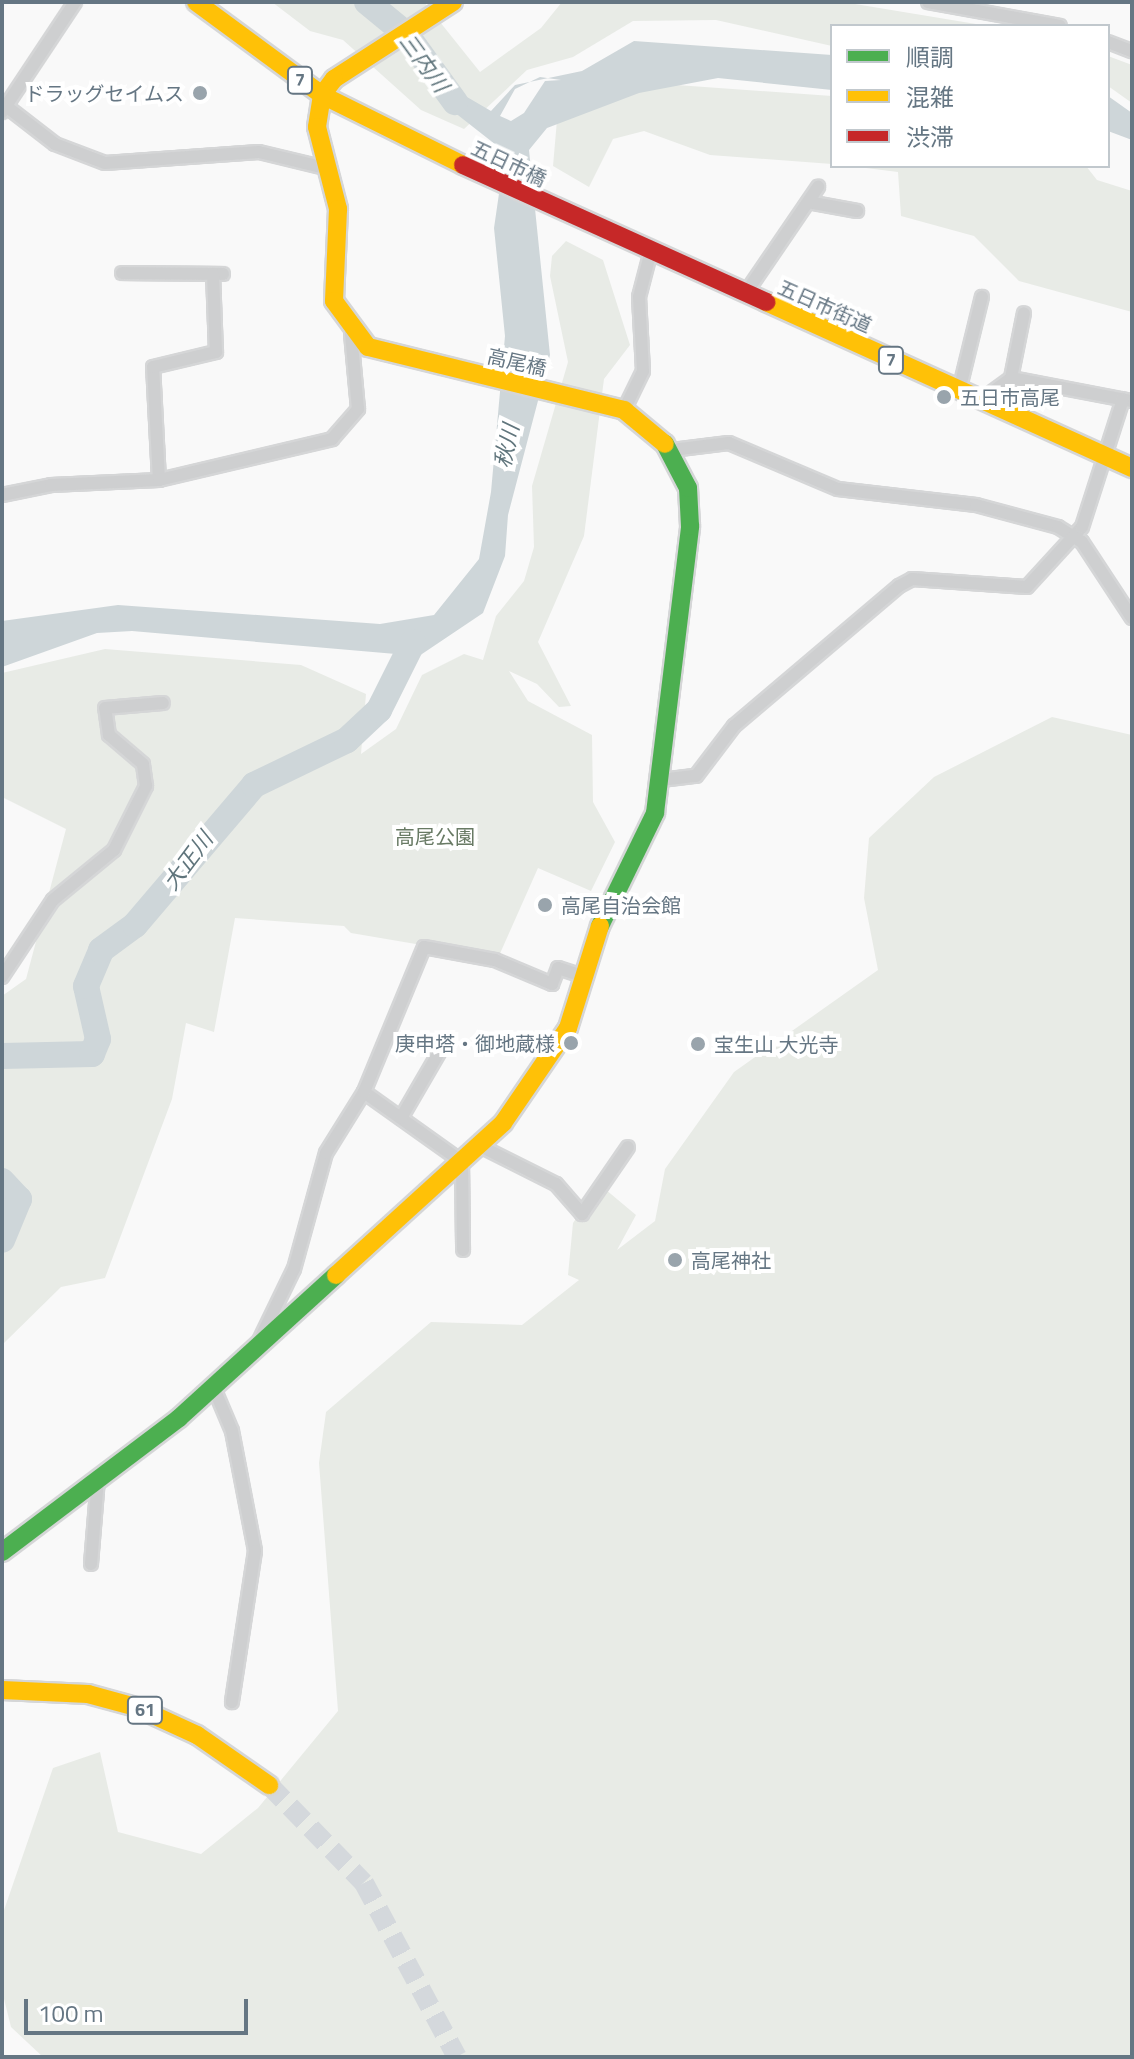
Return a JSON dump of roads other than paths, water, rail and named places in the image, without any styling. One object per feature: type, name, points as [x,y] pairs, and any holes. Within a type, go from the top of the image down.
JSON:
[{"type":"street","points":[[75,2],[3,107],[55,144],[105,163],[259,152],[330,169]]},
{"type":"street","name":"7","points":[[196,2],[322,95]]},
{"type":"street","points":[[2,495],[51,485],[159,480],[344,433],[358,409],[351,333],[332,290],[338,209],[317,127],[322,95],[381,47],[453,2]]},
{"type":"street","points":[[928,2],[1049,24]]},
{"type":"street","points":[[1110,43],[1132,51]]},
{"type":"street","name":"五日市橋","points":[[322,95],[413,143],[587,222]]},
{"type":"street","points":[[745,294],[818,187]]},
{"type":"street","points":[[808,202],[857,211]]},
{"type":"street","name":"五日市街道","points":[[587,222],[1132,468]]},
{"type":"street","points":[[2,1552],[213,1386],[480,1146],[561,1041],[586,977],[608,904],[652,821],[661,780],[690,533],[688,488],[672,450],[624,410],[643,371],[639,289],[651,251]]},
{"type":"street","points":[[122,273],[218,274],[216,352],[153,367],[159,480]]},
{"type":"street","points":[[959,391],[982,297]]},
{"type":"street","points":[[981,400],[1011,378],[1024,313]]},
{"type":"street","name":"高尾橋","points":[[351,333],[374,350],[624,410]]},
{"type":"street","points":[[661,780],[696,776],[734,726],[899,586],[912,579],[1027,587],[1073,537],[1128,400],[1011,378]]},
{"type":"street","points":[[672,450],[729,443],[838,489],[976,505],[1073,537],[1132,618]]},
{"type":"street","points":[[2,977],[53,900],[114,850],[146,786],[143,764],[109,735],[105,708],[163,703]]},
{"type":"street","points":[[256,1348],[294,1269],[326,1153],[364,1092],[424,947],[495,960],[552,984],[558,968],[586,977]]},
{"type":"street","points":[[401,1118],[440,1051]]},
{"type":"street","points":[[364,1092],[462,1162]]},
{"type":"street","points":[[480,1146],[556,1184],[582,1214],[628,1147]]},
{"type":"street","points":[[462,1162],[463,1250]]},
{"type":"street","points":[[213,1386],[232,1431],[255,1551],[232,1702]]},
{"type":"street","points":[[91,1564],[98,1479]]},
{"type":"street","name":"61","points":[[2,1690],[88,1694],[136,1707],[197,1735],[269,1785]]},
{"type":"water","name":"秋川","points":[[634,41],[830,55],[830,90],[718,78],[639,93],[547,128],[529,150],[550,355],[508,515],[505,556],[483,613],[419,656],[132,631],[97,633],[2,667],[2,621],[118,605],[380,624],[434,615],[479,559],[491,492],[505,336],[494,228],[505,152],[440,101],[431,76],[491,111],[515,85],[530,82],[515,89],[500,116],[511,121],[524,113],[545,81],[561,80],[548,78],[582,71]]},
{"type":"water","points":[[1110,97],[1132,113],[1132,140],[1110,132]]},
{"type":"waterway","name":"三内川","points":[[367,2],[406,34],[455,102]]},
{"type":"waterway","name":"大正川","points":[[2,1056],[92,1054],[98,1039],[86,986],[101,950],[135,925],[254,785],[347,740],[379,710],[413,642]]},
{"type":"waterway","name":"大正川","points":[[2,1181],[19,1199],[2,1240]]},
{"type":"tunnel","points":[[269,1785],[364,1883],[457,2057]]},
{"type":"place","name":"ドラッグセイムス","points":[[200,93]]},
{"type":"place","name":"五日市高尾","points":[[944,397]]},
{"type":"place","name":"高尾自治会館","points":[[545,905]]},
{"type":"place","name":"庚申塔・御地蔵様","points":[[571,1043]]},
{"type":"place","name":"宝生山 大光寺","points":[[698,1044]]},
{"type":"place","name":"高尾神社","points":[[675,1260]]},
{"type":"park label","name":"高尾公園","points":[[435,836]]}]
